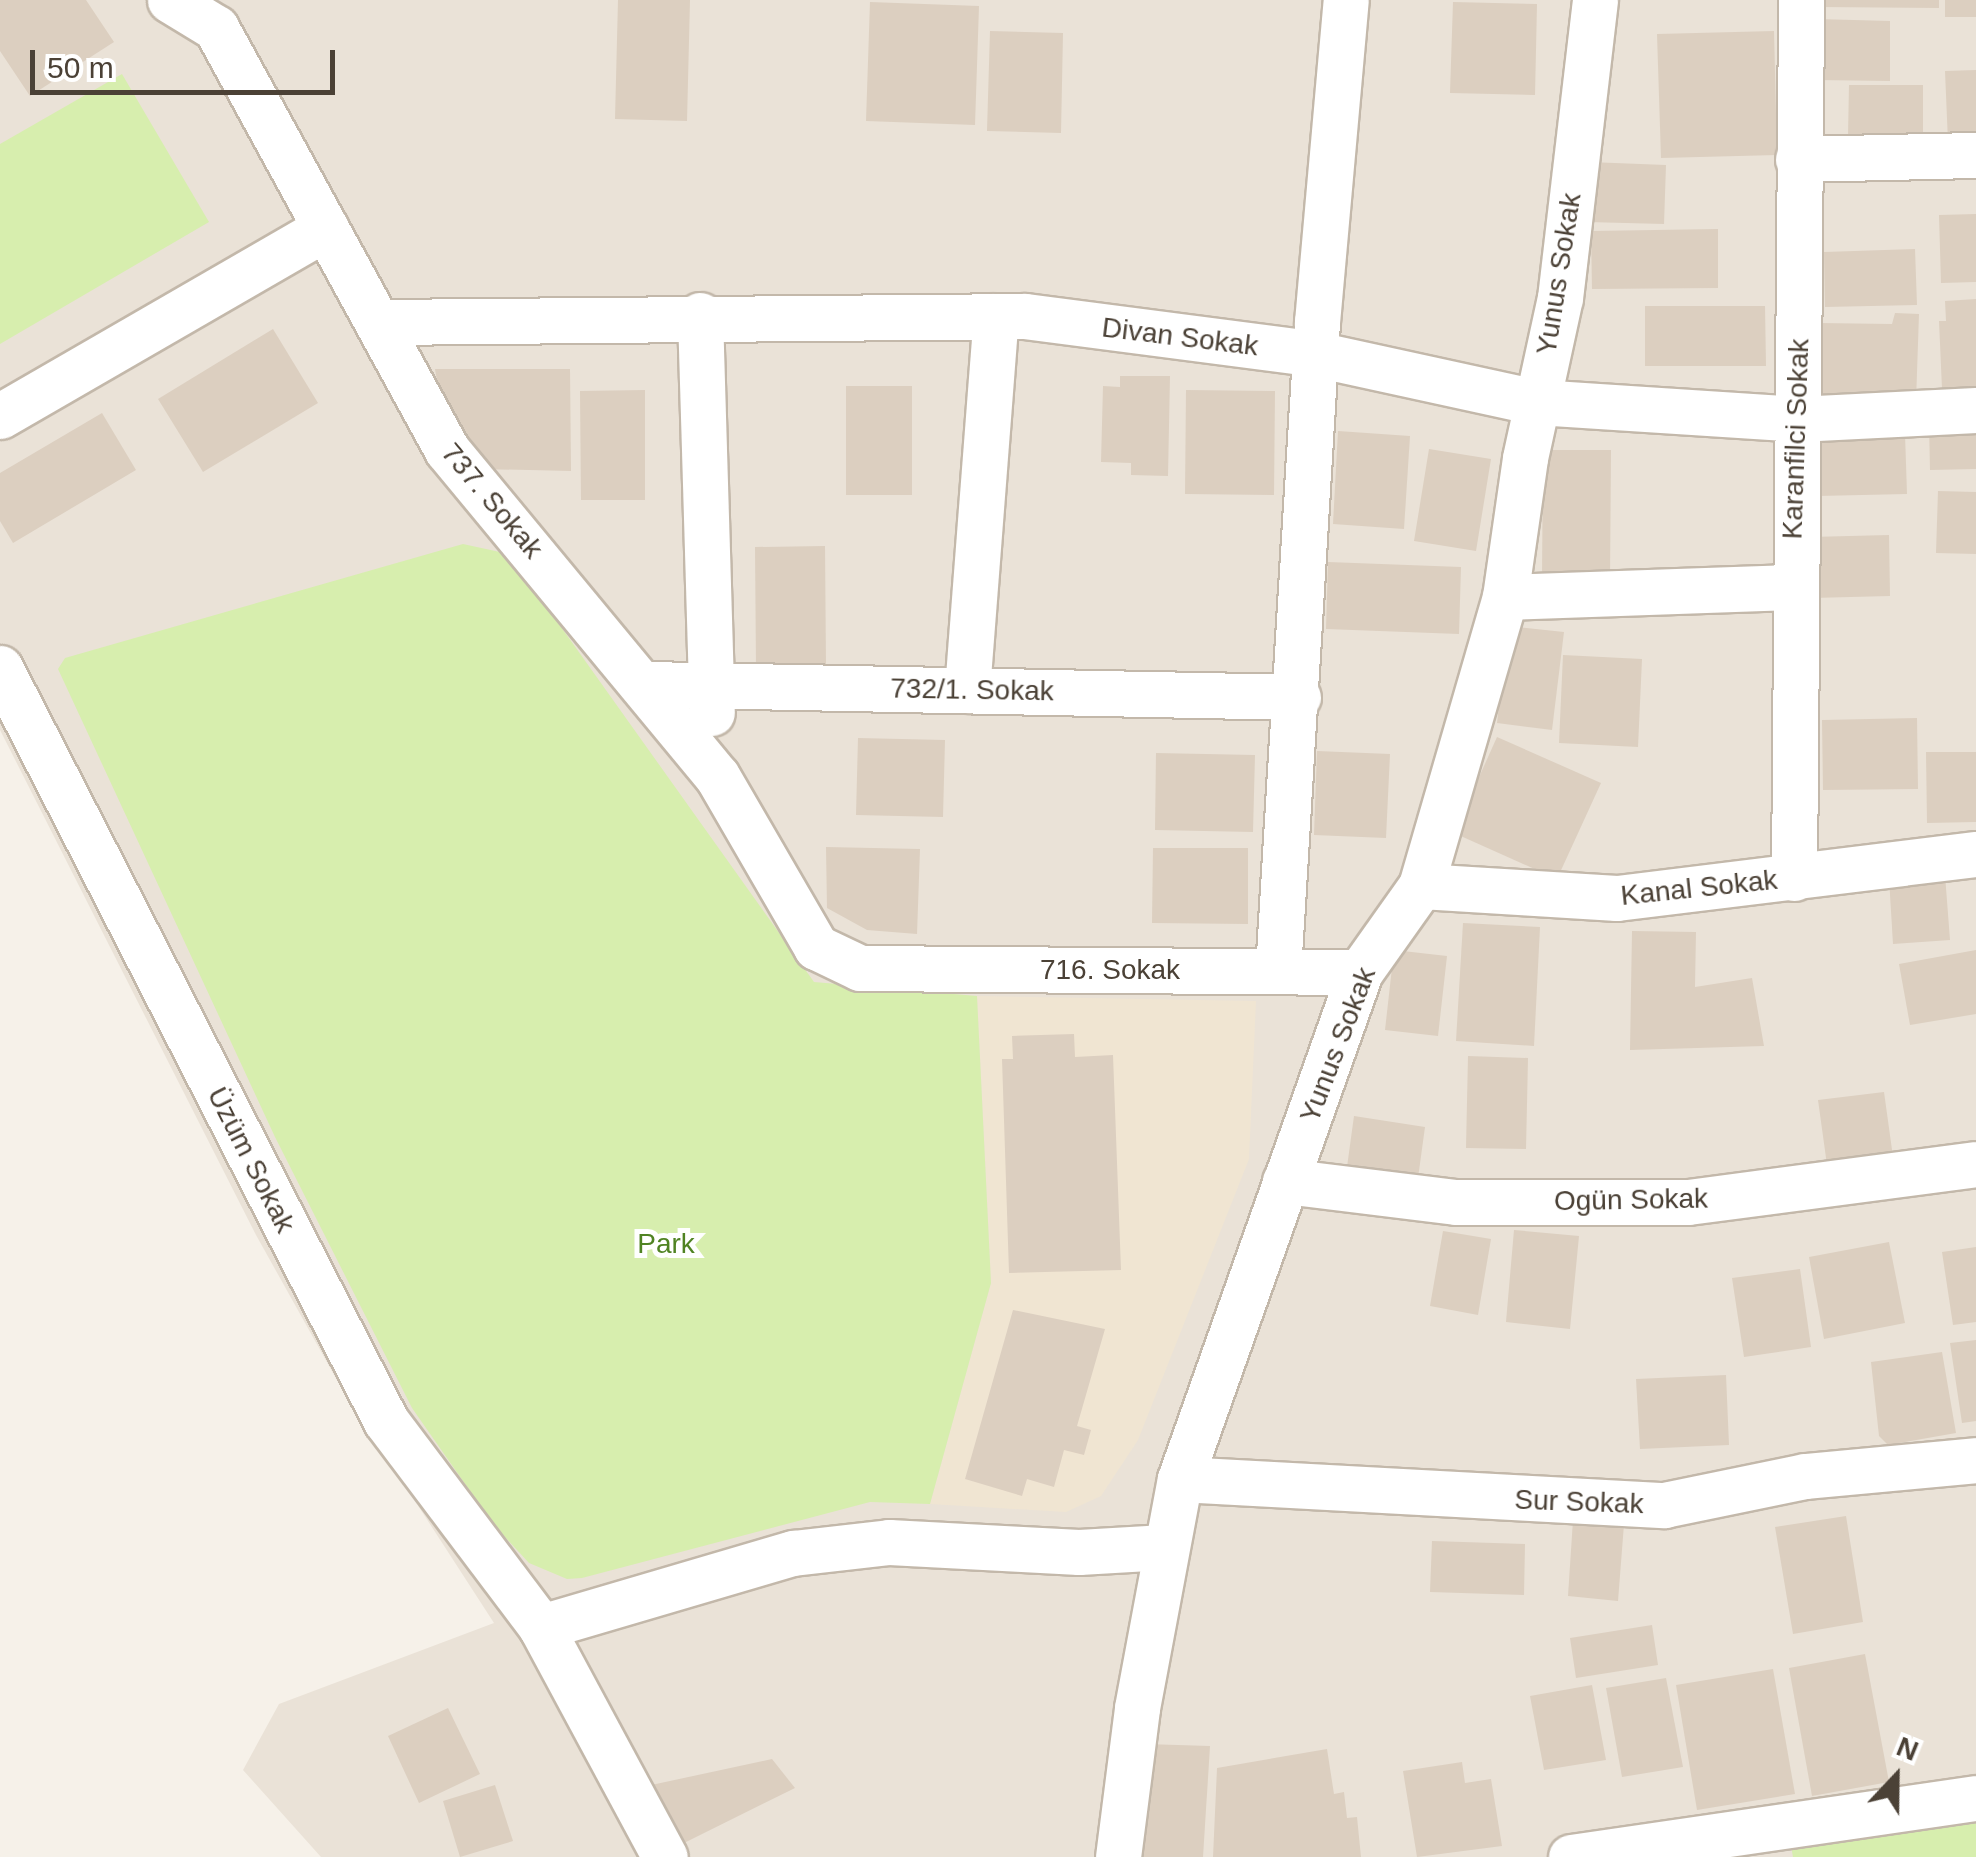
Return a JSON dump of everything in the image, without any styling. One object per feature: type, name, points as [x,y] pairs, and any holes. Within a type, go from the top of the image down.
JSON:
[{"type":"street","name":"737. Sokak","points":[[170,0],[216,28],[446,450],[646,684],[717,776],[816,947],[860,968]]},
{"type":"street","points":[[1278,970],[1298,697],[1316,354],[1346,0]]},
{"type":"street","name":"Yunus Sokak","points":[[1118,1857],[1180,1479],[1360,972],[1421,886],[1504,597],[1537,402],[1560,298],[1595,0]]},
{"type":"street","name":"Karanfilci Sokak","points":[[1794,878],[1792,587],[1801,0]]},
{"type":"street","points":[[1798,159],[1976,155]]},
{"type":"street","points":[[0,416],[326,228]]},
{"type":"street","points":[[700,315],[710,686],[717,776]]},
{"type":"street","name":"Divan Sokak","points":[[378,322],[700,315],[996,316],[1316,354],[1537,402],[1797,419],[1976,410]]},
{"type":"street","points":[[966,690],[996,316]]},
{"type":"street","points":[[1504,597],[1792,587]]},
{"type":"street","name":"Üzüm Sokak","points":[[0,668],[386,1421],[542,1627],[665,1857]]},
{"type":"street","name":"732/1. Sokak","points":[[646,684],[1298,697]]},
{"type":"street","name":"Kanal Sokak","points":[[1421,886],[1617,898],[1976,854]]},
{"type":"street","name":"716. Sokak","points":[[860,968],[1360,972]]},
{"type":"street","name":"Ogün Sokak","points":[[1285,1181],[1456,1202],[1688,1202],[1976,1164]]},
{"type":"street","name":"Sur Sokak","points":[[1180,1479],[1664,1505],[1805,1476],[1976,1460]]},
{"type":"street","points":[[542,1627],[793,1553],[889,1542],[1079,1552],[1166,1547]]},
{"type":"street","points":[[1571,1857],[1976,1798]]},
{"type":"shaded area","points":[[0,0],[1976,0],[1976,1857],[321,1857],[243,1770],[279,1704],[494,1623],[338,1382],[256,1235],[0,730]]},
{"type":"shaded area","points":[[977,996],[1256,1001],[1249,1159],[1138,1440],[1101,1496],[1066,1512],[930,1504],[991,1283]]},
{"type":"green space","points":[[122,74],[209,222],[0,344],[0,144]]},
{"type":"green space","name":"Park","points":[[463,544],[509,554],[814,982],[977,996],[991,1283],[930,1504],[870,1502],[582,1578],[567,1579],[529,1563],[493,1524],[412,1408],[275,1137],[58,669],[65,658]]},
{"type":"green space","points":[[1976,1815],[1976,1857],[1793,1857],[1791,1846]]},
{"type":"building","points":[[0,0],[86,0],[114,42],[30,96],[0,51]]},
{"type":"building","points":[[618,0],[690,0],[687,121],[615,119]]},
{"type":"building","points":[[1819,0],[1939,0],[1939,8],[1819,7]]},
{"type":"building","points":[[1945,0],[1976,0],[1976,17],[1945,17]]},
{"type":"building","points":[[870,2],[979,6],[975,125],[866,121]]},
{"type":"building","points":[[1453,2],[1537,4],[1535,95],[1450,93]]},
{"type":"building","points":[[1817,19],[1890,21],[1890,81],[1816,80]]},
{"type":"building","points":[[990,31],[1063,33],[1061,133],[987,131]]},
{"type":"building","points":[[1774,31],[1777,155],[1661,158],[1657,34]]},
{"type":"building","points":[[1976,70],[1976,141],[1948,142],[1945,71]]},
{"type":"building","points":[[1849,85],[1923,85],[1923,136],[1848,136]]},
{"type":"building","points":[[1589,162],[1666,165],[1664,224],[1587,222]]},
{"type":"building","points":[[1976,214],[1976,282],[1941,283],[1939,215]]},
{"type":"building","points":[[1718,229],[1718,288],[1592,289],[1591,231]]},
{"type":"building","points":[[1915,249],[1917,305],[1825,307],[1824,252]]},
{"type":"building","points":[[1976,299],[1976,387],[1942,389],[1939,321],[1946,321],[1945,301]]},
{"type":"building","points":[[1645,306],[1765,306],[1766,366],[1645,366]]},
{"type":"building","points":[[1895,313],[1919,314],[1916,402],[1822,402],[1819,323],[1892,324]]},
{"type":"building","points":[[273,329],[318,403],[203,472],[158,399]]},
{"type":"building","points":[[435,369],[570,369],[571,471],[480,469],[443,416]]},
{"type":"building","points":[[1120,376],[1170,376],[1168,476],[1131,475],[1131,463],[1101,462],[1103,386],[1120,387]]},
{"type":"building","points":[[846,386],[912,386],[912,495],[846,495]]},
{"type":"building","points":[[645,390],[645,500],[581,500],[580,391]]},
{"type":"building","points":[[1186,390],[1275,391],[1274,495],[1185,494]]},
{"type":"building","points":[[102,413],[136,470],[13,543],[0,521],[0,473]]},
{"type":"building","points":[[1976,422],[1976,469],[1930,470],[1929,423]]},
{"type":"building","points":[[1338,431],[1410,436],[1404,529],[1333,524]]},
{"type":"building","points":[[1905,434],[1907,494],[1817,496],[1815,436]]},
{"type":"building","points":[[1429,449],[1491,459],[1476,551],[1414,541]]},
{"type":"building","points":[[1543,450],[1611,450],[1610,579],[1542,578]]},
{"type":"building","points":[[1938,491],[1976,492],[1976,554],[1936,553]]},
{"type":"building","points":[[1889,535],[1890,596],[1812,598],[1810,537]]},
{"type":"building","points":[[825,546],[826,667],[756,667],[755,547]]},
{"type":"building","points":[[1328,562],[1461,567],[1459,634],[1326,629]]},
{"type":"building","points":[[1508,626],[1564,632],[1552,730],[1497,723]]},
{"type":"building","points":[[1563,655],[1642,659],[1638,747],[1559,743]]},
{"type":"building","points":[[1917,718],[1918,789],[1823,790],[1822,720]]},
{"type":"building","points":[[1497,737],[1601,783],[1557,879],[1454,833]]},
{"type":"building","points":[[858,738],[945,740],[943,817],[856,815]]},
{"type":"building","points":[[1317,751],[1390,754],[1386,838],[1314,835]]},
{"type":"building","points":[[1926,752],[1976,752],[1976,822],[1927,823]]},
{"type":"building","points":[[1156,753],[1255,755],[1253,832],[1155,830]]},
{"type":"building","points":[[826,847],[920,849],[917,934],[867,930],[827,908]]},
{"type":"building","points":[[1153,848],[1248,848],[1248,924],[1152,923]]},
{"type":"building","points":[[1945,875],[1950,940],[1893,944],[1889,878]]},
{"type":"building","points":[[1463,923],[1540,927],[1534,1046],[1456,1041]]},
{"type":"building","points":[[1632,931],[1696,932],[1695,987],[1752,978],[1764,1046],[1630,1050]]},
{"type":"building","points":[[1394,950],[1447,956],[1438,1036],[1385,1030]]},
{"type":"building","points":[[1976,950],[1976,1014],[1910,1025],[1899,964]]},
{"type":"building","points":[[1074,1034],[1075,1057],[1113,1055],[1121,1270],[1009,1273],[1002,1059],[1013,1059],[1012,1036]]},
{"type":"building","points":[[1468,1056],[1528,1058],[1526,1149],[1466,1148]]},
{"type":"building","points":[[1884,1092],[1893,1157],[1827,1165],[1818,1100]]},
{"type":"building","points":[[1354,1116],[1425,1127],[1418,1178],[1347,1167]]},
{"type":"building","points":[[1514,1230],[1579,1236],[1570,1329],[1506,1322]]},
{"type":"building","points":[[1443,1231],[1491,1239],[1478,1315],[1430,1306]]},
{"type":"building","points":[[1889,1242],[1905,1323],[1824,1339],[1809,1257]]},
{"type":"building","points":[[1976,1247],[1976,1322],[1953,1325],[1942,1252]]},
{"type":"building","points":[[1800,1269],[1811,1347],[1744,1357],[1732,1278]]},
{"type":"building","points":[[1013,1310],[1105,1329],[1077,1426],[1091,1430],[1084,1455],[1064,1450],[1054,1487],[1027,1479],[1022,1496],[965,1479]]},
{"type":"building","points":[[1976,1340],[1976,1421],[1962,1423],[1950,1343]]},
{"type":"building","points":[[1942,1352],[1956,1433],[1888,1445],[1879,1436],[1871,1362]]},
{"type":"building","points":[[1726,1375],[1729,1445],[1640,1449],[1636,1379]]},
{"type":"building","points":[[1846,1516],[1863,1622],[1793,1634],[1775,1527]]},
{"type":"building","points":[[1573,1520],[1624,1524],[1618,1601],[1568,1596]]},
{"type":"building","points":[[1432,1541],[1525,1544],[1524,1595],[1430,1592]]},
{"type":"building","points":[[1652,1625],[1658,1665],[1576,1678],[1570,1638]]},
{"type":"building","points":[[1865,1654],[1889,1782],[1812,1796],[1789,1668]]},
{"type":"building","points":[[1773,1669],[1795,1794],[1697,1810],[1676,1685]]},
{"type":"building","points":[[1666,1678],[1683,1767],[1622,1777],[1606,1688]]},
{"type":"building","points":[[1592,1685],[1606,1760],[1544,1770],[1530,1696]]},
{"type":"building","points":[[448,1708],[480,1774],[419,1803],[388,1736]]},
{"type":"building","points":[[1145,1744],[1210,1746],[1203,1857],[1133,1857]]},
{"type":"building","points":[[1327,1749],[1334,1794],[1344,1792],[1347,1818],[1357,1817],[1361,1857],[1213,1857],[1217,1768]]},
{"type":"building","points":[[772,1759],[795,1788],[682,1844],[642,1787]]},
{"type":"building","points":[[1462,1762],[1465,1783],[1491,1779],[1502,1846],[1417,1857],[1403,1771]]},
{"type":"building","points":[[495,1785],[513,1841],[460,1857],[443,1801]]}]
